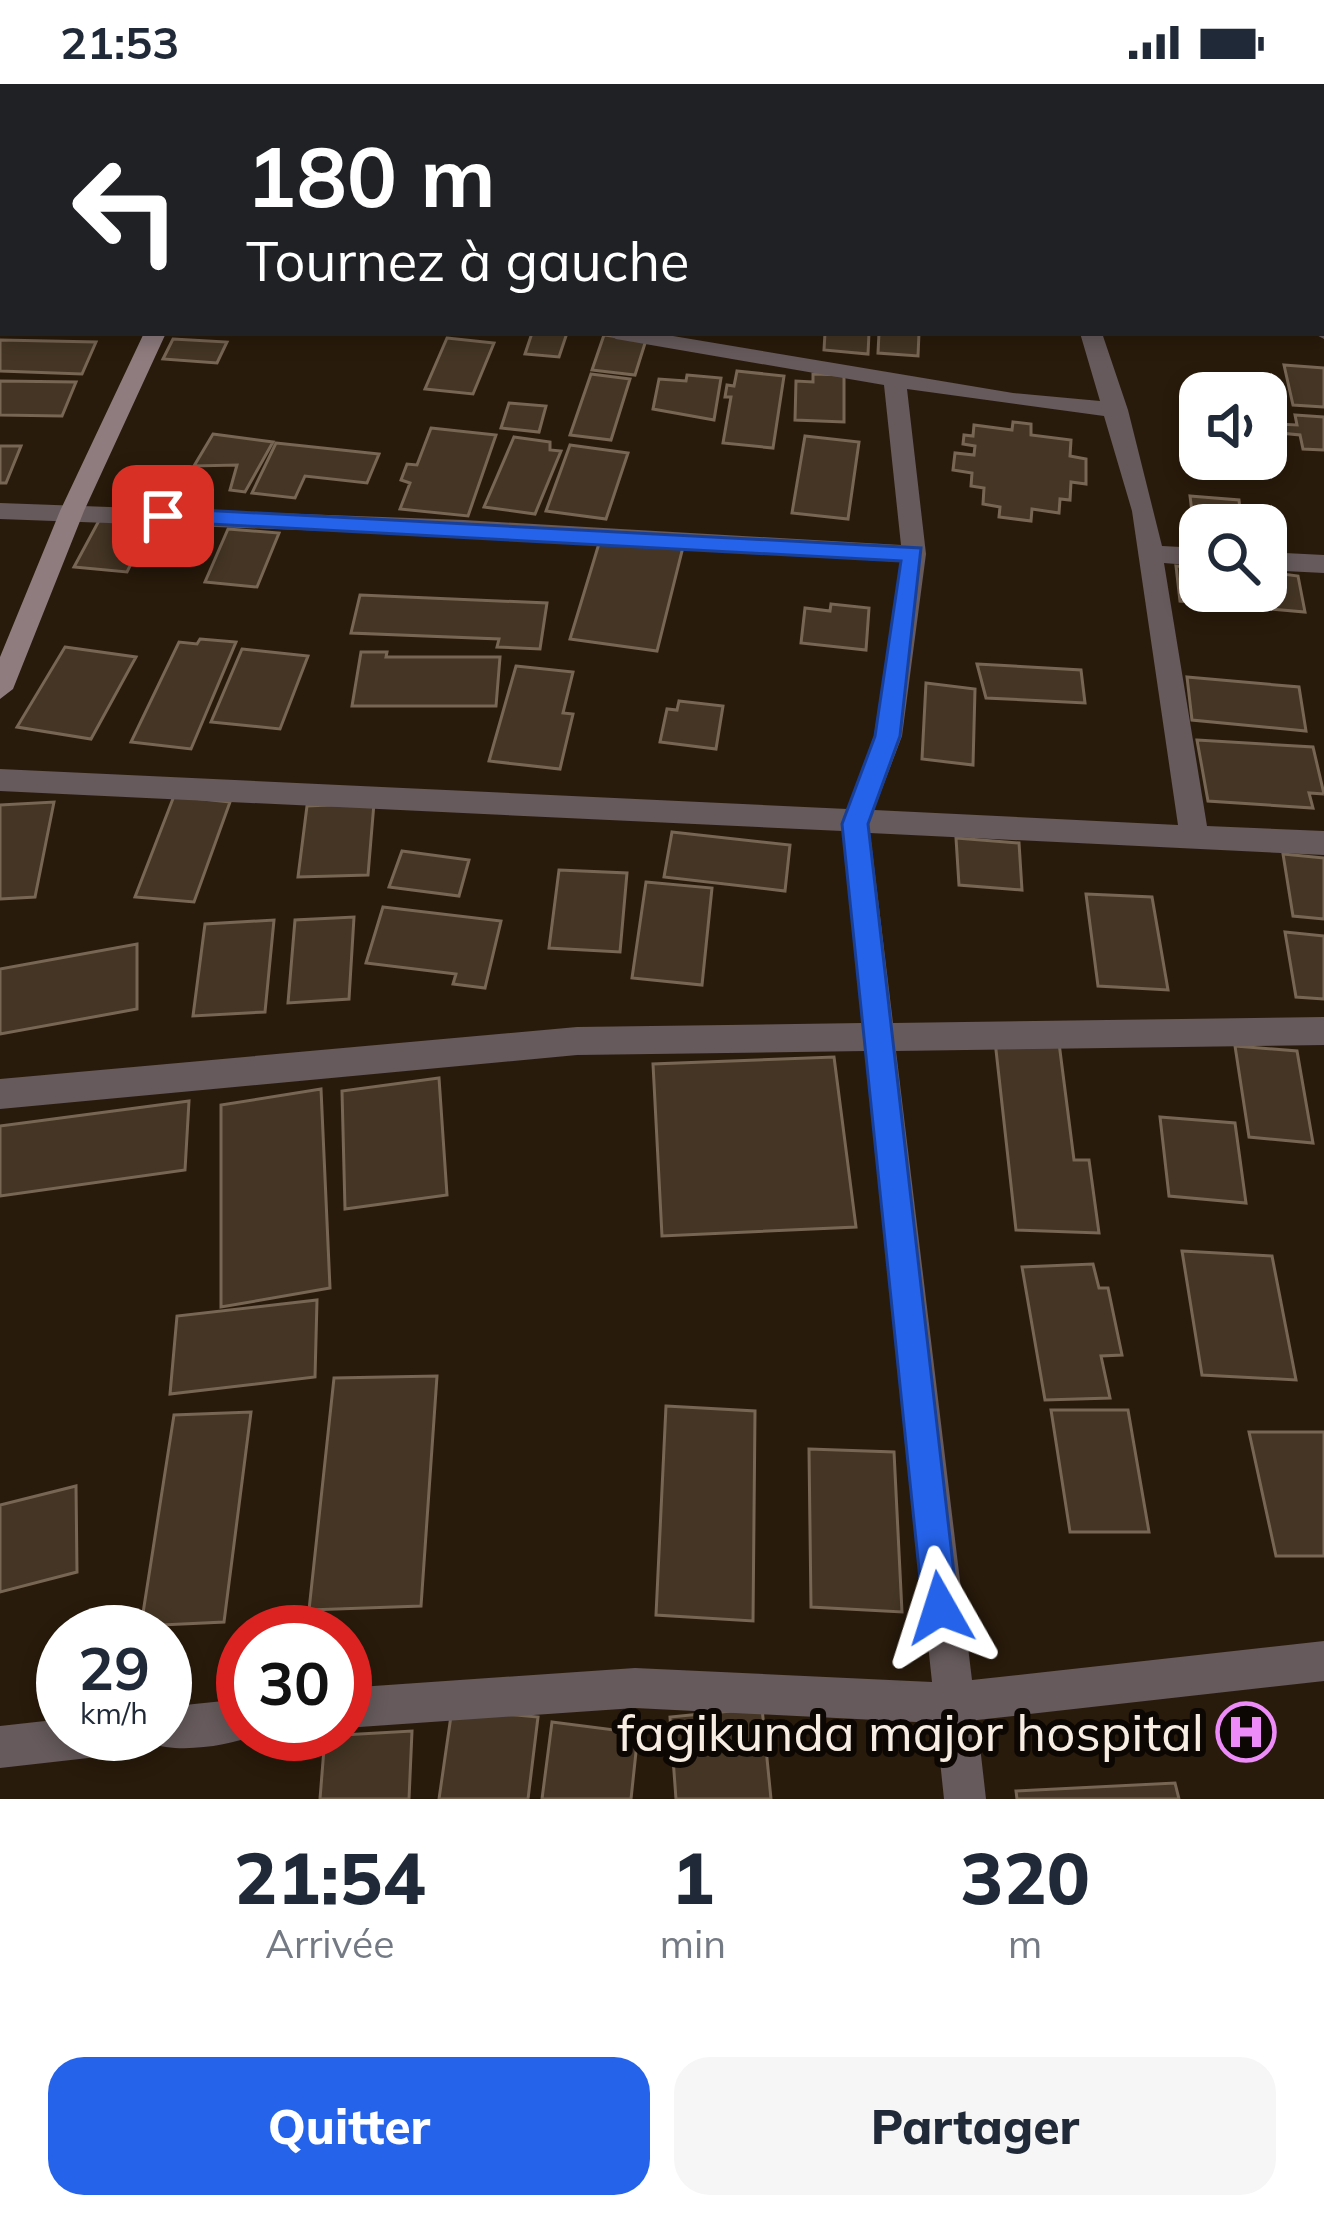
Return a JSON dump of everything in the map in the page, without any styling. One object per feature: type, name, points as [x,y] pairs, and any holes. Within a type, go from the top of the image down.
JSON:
[{"type":"street","points":[[0,689],[72,511],[154,336]]},
{"type":"street","points":[[648,336],[690,340],[896,382],[1117,410]]},
{"type":"street","points":[[1092,336],[1117,410],[1150,554],[1194,835]]},
{"type":"street","points":[[896,382],[914,554],[888,736],[855,824],[950,1703],[965,1799]]},
{"type":"street","points":[[0,511],[914,554]]},
{"type":"street","points":[[1150,554],[1179,556]]},
{"type":"street","points":[[1287,562],[1324,564]]},
{"type":"street","points":[[0,780],[1324,843]]},
{"type":"street","points":[[0,1094],[577,1042],[1324,1031]]},
{"type":"street","points":[[372,1706],[635,1688],[950,1703],[1324,1661]]},
{"type":"street","points":[[0,1747],[36,1743]]},
{"type":"building","points":[[531,336],[566,336],[559,357],[525,354]]},
{"type":"building","points":[[604,336],[646,340],[635,375],[592,370]]},
{"type":"building","points":[[825,336],[869,336],[868,354],[824,350]]},
{"type":"building","points":[[879,336],[919,336],[918,356],[878,353]]},
{"type":"building","points":[[447,338],[494,343],[473,394],[425,389]]},
{"type":"building","points":[[173,339],[227,342],[217,363],[163,359]]},
{"type":"building","points":[[0,340],[96,342],[82,374],[0,371]]},
{"type":"building","points":[[1284,365],[1324,368],[1324,407],[1293,405]]},
{"type":"building","points":[[737,371],[784,376],[773,448],[723,443],[731,397],[725,397],[727,385],[734,386]]},
{"type":"building","points":[[591,374],[630,379],[611,440],[570,435]]},
{"type":"building","points":[[813,374],[844,375],[844,422],[795,420],[796,381],[813,382]]},
{"type":"building","points":[[687,375],[721,378],[714,420],[653,409],[659,379],[686,381]]},
{"type":"building","points":[[0,381],[76,382],[62,416],[0,415]]},
{"type":"building","points":[[509,403],[546,406],[539,432],[501,428]]},
{"type":"building","points":[[1295,415],[1324,417],[1324,450],[1303,449],[1300,435],[1287,434],[1287,424],[1297,425]]},
{"type":"building","points":[[1013,422],[1031,424],[1031,435],[1071,440],[1070,456],[1086,459],[1086,484],[1071,482],[1070,500],[1060,499],[1059,513],[1032,509],[1031,521],[999,517],[1000,507],[983,504],[984,488],[971,486],[972,473],[953,470],[955,453],[974,455],[975,446],[963,444],[964,435],[973,436],[974,425],[1012,430]]},
{"type":"building","points":[[431,428],[496,435],[468,516],[400,509],[410,483],[401,480],[407,464],[417,465]]},
{"type":"building","points":[[213,434],[273,442],[245,492],[230,490],[237,465],[194,466]]},
{"type":"building","points":[[805,436],[859,442],[848,519],[792,513]]},
{"type":"building","points":[[514,437],[550,442],[550,450],[561,451],[535,514],[484,507]]},
{"type":"building","points":[[276,443],[379,454],[367,483],[305,476],[295,498],[252,493]]},
{"type":"building","points":[[570,445],[628,453],[606,519],[546,511]]},
{"type":"building","points":[[0,446],[21,446],[6,483],[0,483]]},
{"type":"building","points":[[1190,496],[1239,500],[1239,504],[1191,504]]},
{"type":"building","points":[[102,515],[153,520],[127,572],[74,567]]},
{"type":"building","points":[[228,529],[279,533],[257,587],[205,582]]},
{"type":"building","points":[[601,537],[683,547],[657,651],[570,639]]},
{"type":"building","points":[[1287,575],[1298,576],[1305,612],[1287,610]]},
{"type":"building","points":[[360,595],[547,603],[540,649],[497,647],[499,639],[351,633]]},
{"type":"building","points":[[831,604],[869,608],[866,650],[801,643],[805,608],[830,611]]},
{"type":"building","points":[[200,639],[236,642],[191,749],[131,742],[179,642],[197,644]]},
{"type":"building","points":[[65,647],[136,657],[91,739],[17,727]]},
{"type":"building","points":[[242,649],[308,656],[280,729],[211,722]]},
{"type":"building","points":[[361,652],[387,652],[386,657],[500,657],[496,706],[352,706]]},
{"type":"building","points":[[977,664],[1081,670],[1085,703],[986,698]]},
{"type":"building","points":[[516,666],[573,672],[563,713],[573,714],[560,769],[489,761]]},
{"type":"building","points":[[1187,677],[1299,687],[1306,731],[1192,720]]},
{"type":"building","points":[[926,683],[975,689],[973,765],[922,759]]},
{"type":"building","points":[[679,701],[723,706],[716,749],[660,742],[667,709],[677,710]]},
{"type":"building","points":[[1197,740],[1313,747],[1324,794],[1309,793],[1313,808],[1208,801]]},
{"type":"building","points":[[174,796],[230,802],[194,902],[135,897]]},
{"type":"building","points":[[54,802],[35,897],[0,899],[0,805]]},
{"type":"building","points":[[374,803],[368,875],[298,877],[307,806]]},
{"type":"building","points":[[672,832],[790,845],[785,891],[664,877]]},
{"type":"building","points":[[956,838],[1019,843],[1022,890],[959,885]]},
{"type":"building","points":[[402,851],[469,860],[459,896],[389,887]]},
{"type":"building","points":[[1283,854],[1324,858],[1324,919],[1293,916]]},
{"type":"building","points":[[559,870],[627,873],[620,952],[549,948]]},
{"type":"building","points":[[646,882],[712,888],[702,985],[632,978]]},
{"type":"building","points":[[1086,894],[1152,897],[1168,990],[1098,986]]},
{"type":"building","points":[[383,907],[501,921],[485,988],[453,984],[456,974],[366,963]]},
{"type":"building","points":[[354,917],[349,999],[288,1003],[295,920]]},
{"type":"building","points":[[274,920],[265,1012],[193,1016],[205,924]]},
{"type":"building","points":[[1285,932],[1324,936],[1324,999],[1296,997]]},
{"type":"building","points":[[137,944],[137,1009],[0,1034],[0,969]]},
{"type":"building","points":[[995,1041],[1059,1043],[1074,1160],[1089,1160],[1099,1233],[1016,1230]]},
{"type":"building","points":[[1235,1046],[1297,1051],[1313,1143],[1249,1137]]},
{"type":"building","points":[[834,1057],[856,1227],[662,1236],[653,1064]]},
{"type":"building","points":[[439,1078],[447,1195],[345,1209],[342,1091]]},
{"type":"building","points":[[321,1089],[330,1288],[221,1307],[221,1105]]},
{"type":"building","points":[[189,1101],[185,1170],[0,1196],[0,1126]]},
{"type":"building","points":[[1160,1117],[1235,1123],[1246,1203],[1169,1196]]},
{"type":"building","points":[[1182,1251],[1272,1256],[1296,1380],[1202,1375]]},
{"type":"building","points":[[1093,1264],[1099,1288],[1108,1288],[1122,1355],[1101,1356],[1110,1398],[1045,1400],[1022,1267]]},
{"type":"building","points":[[317,1300],[315,1377],[170,1394],[177,1316]]},
{"type":"building","points":[[437,1376],[421,1606],[310,1605],[334,1378]]},
{"type":"building","points":[[666,1406],[755,1411],[753,1621],[656,1615]]},
{"type":"building","points":[[1051,1410],[1128,1410],[1149,1532],[1070,1532]]},
{"type":"building","points":[[251,1412],[226,1605],[216,1605],[216,1622],[192,1624],[192,1605],[144,1605],[174,1415]]},
{"type":"building","points":[[1249,1432],[1324,1432],[1324,1556],[1276,1556]]},
{"type":"building","points":[[809,1449],[894,1452],[902,1612],[811,1607]]},
{"type":"building","points":[[76,1486],[77,1572],[0,1592],[0,1505]]},
{"type":"building","points":[[762,1708],[771,1799],[676,1799],[670,1717]]},
{"type":"building","points":[[452,1709],[538,1717],[528,1799],[439,1799]]},
{"type":"building","points":[[552,1722],[638,1733],[631,1799],[542,1799]]},
{"type":"building","points":[[412,1731],[409,1799],[320,1799],[323,1761],[372,1761],[372,1733]]},
{"type":"building","points":[[1175,1783],[1179,1799],[1017,1799],[1016,1791]]},
{"type":"place","name":"fagikunda major hospital","points":[[1246,1732]]},
{"type":"route","points":[[163,516],[914,554],[888,736],[855,824],[940,1608]]}]
